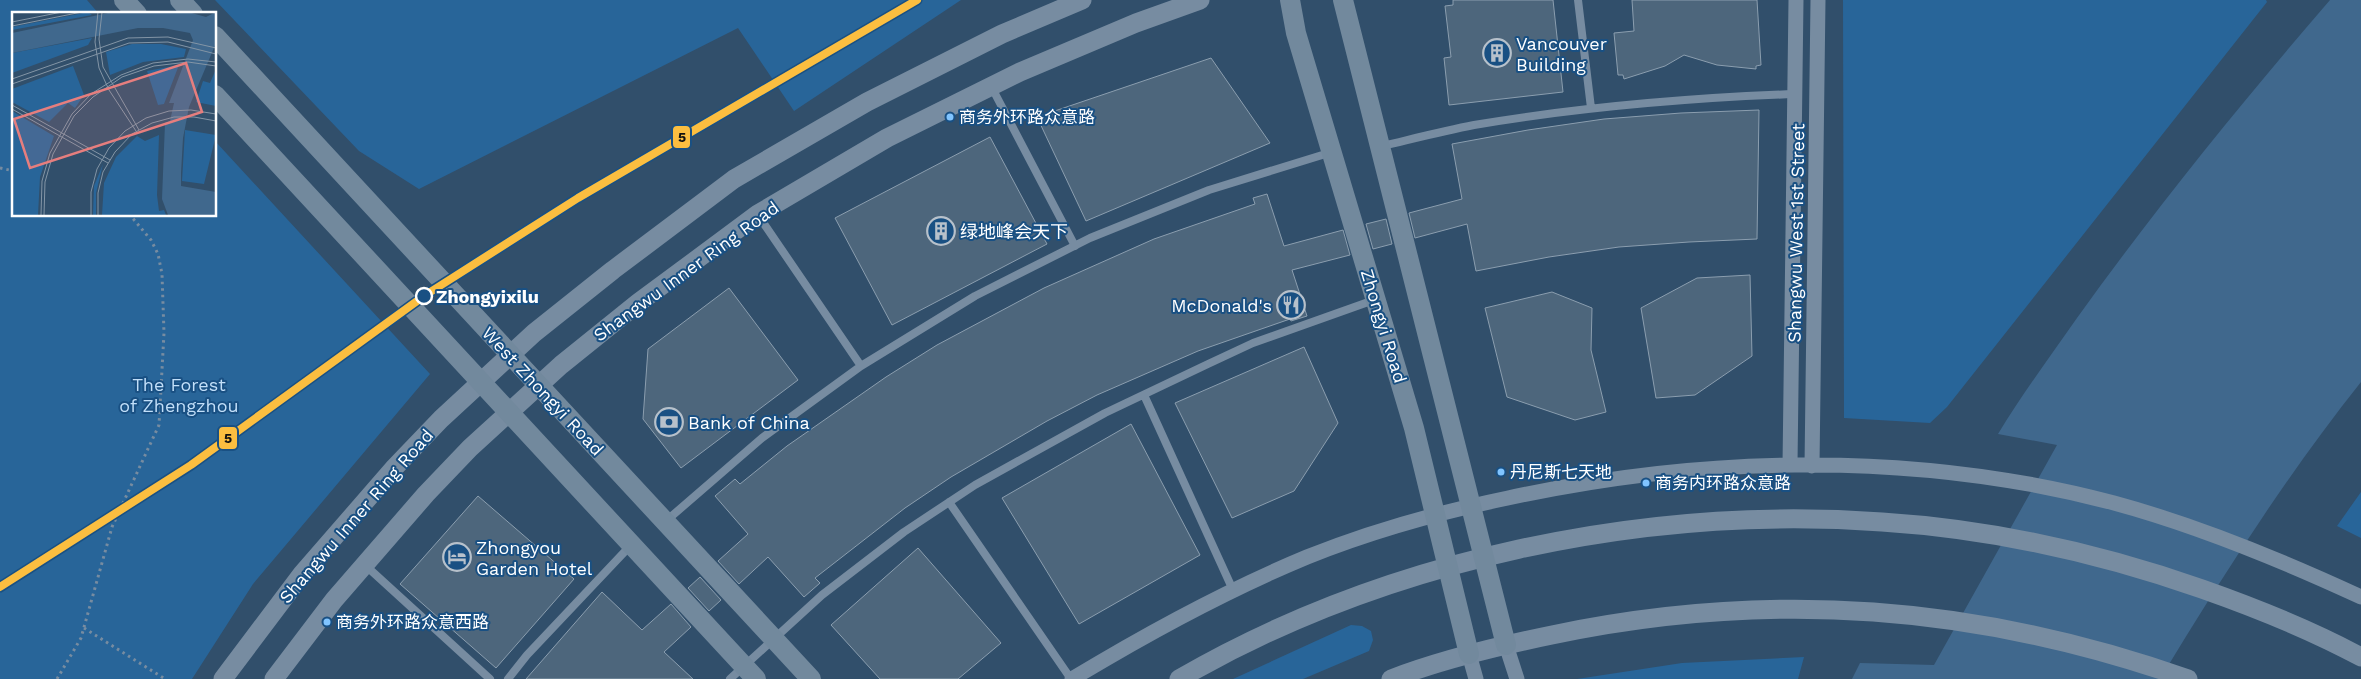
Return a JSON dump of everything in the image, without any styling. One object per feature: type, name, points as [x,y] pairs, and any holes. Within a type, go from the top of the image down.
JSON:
[{"type":"main road","points":[[124,0],[135,12]]},
{"type":"main road","points":[[180,0],[191,12]]},
{"type":"main road","name":"Zhongyi Road","points":[[1290,0],[1296,33],[1414,428],[1469,654]]},
{"type":"main road","points":[[1343,0],[1506,645]]},
{"type":"main road","name":"West Zhongyi Road","points":[[216,37],[811,679]]},
{"type":"main road","points":[[216,96],[631,545],[743,675]]},
{"type":"street","name":"Shangwu Inner Ring Road","points":[[223,679],[302,574],[395,467],[480,382],[613,270],[734,179],[867,102],[1002,34],[1082,0]]},
{"type":"street","name":"Shangwu Inner Ring Road","points":[[274,679],[334,600],[426,494],[470,448],[562,365],[638,303],[758,214],[887,138],[991,86],[1076,48],[1200,0]]},
{"type":"street","name":"Shangwu West 1st Street","points":[[1790,465],[1796,0]]},
{"type":"street","name":"Shangwu West 1st Street","points":[[1812,466],[1818,0]]},
{"type":"street","points":[[1072,679],[1174,619],[1232,590],[1307,557],[1360,537],[1435,514],[1568,485],[1689,469],[1790,465],[1885,468],[1952,474],[2016,483],[2113,503],[2170,521],[2279,560],[2361,597]]},
{"type":"street","points":[[1179,679],[1243,645],[1328,607],[1377,589],[1484,558],[1577,538],[1694,523],[1816,520],[1917,525],[1981,533],[2082,553],[2161,575],[2253,608],[2361,657]]},
{"type":"street","points":[[1391,679],[1469,654],[1593,626],[1701,612],[1774,609],[1866,610],[1950,619],[2052,638],[2111,653],[2188,679]]},
{"type":"street","points":[[1506,645],[1517,679]]},
{"type":"street","points":[[1469,654],[1476,679]]},
{"type":"lane","points":[[1578,0],[1591,108]]},
{"type":"lane","points":[[991,86],[1075,246]]},
{"type":"lane","points":[[1380,146],[1473,126],[1591,108],[1711,97],[1795,94]]},
{"type":"lane","points":[[665,522],[762,438],[862,366],[975,296],[1075,246],[1209,190],[1332,152]]},
{"type":"lane","points":[[758,214],[862,366]]},
{"type":"lane","points":[[743,675],[774,639],[822,595],[904,532],[974,484],[1144,395],[1253,343],[1376,300]]},
{"type":"lane","points":[[1144,395],[1232,590]]},
{"type":"lane","points":[[949,502],[1072,679]]},
{"type":"lane","points":[[508,679],[527,655],[631,545]]},
{"type":"lane","points":[[365,565],[490,679]]},
{"type":"path","points":[[58,679],[81,638],[112,527],[151,446],[158,425],[164,340],[162,274],[158,254],[151,240],[131,216]]},
{"type":"path","points":[[84,628],[165,679]]},
{"type":"green space","name":"The Forest of Zhengzhou","points":[[0,0],[87,0],[97,12],[12,12],[12,216],[216,216],[216,142],[430,374],[253,584],[192,679],[0,679]]},
{"type":"green space","points":[[215,0],[961,0],[794,111],[738,28],[419,189],[359,151]]},
{"type":"green space","points":[[1843,0],[2266,0],[2267,2],[1947,407],[1930,423],[1844,418]]},
{"type":"green space","points":[[2361,492],[2361,538],[2337,526]]},
{"type":"green space","points":[[1351,625],[1362,626],[1371,631],[1373,640],[1369,651],[1303,679],[1233,679]]},
{"type":"green space","points":[[1804,657],[1798,679],[1577,679],[1682,663]]},
{"type":"shaded area","points":[[2330,0],[2361,0],[2361,382],[2281,490],[2160,679],[1852,679],[1860,663],[1934,665],[2057,445],[1998,434],[2046,361],[2137,236],[2232,117]]},
{"type":"building","points":[[1453,0],[1553,0],[1563,92],[1449,105],[1444,58],[1451,57],[1445,6],[1453,5]]},
{"type":"building","points":[[1632,0],[1757,0],[1761,65],[1756,66],[1756,69],[1717,65],[1684,55],[1665,66],[1624,79],[1623,75],[1618,75],[1614,33],[1634,31]]},
{"type":"building","points":[[1211,58],[1270,143],[1086,221],[1037,117]]},
{"type":"building","points":[[1759,110],[1757,239],[1619,247],[1549,257],[1476,271],[1467,224],[1415,238],[1409,213],[1462,199],[1452,144],[1604,119],[1681,113]]},
{"type":"building","name":"绿地峰会天下","points":[[990,137],[1047,244],[892,325],[835,218]]},
{"type":"building","points":[[1267,194],[1284,246],[1343,230],[1350,255],[1292,270],[1307,316],[1291,321],[1290,319],[1198,351],[1097,395],[1047,421],[951,477],[905,508],[815,578],[820,583],[804,597],[768,557],[739,584],[718,561],[748,534],[715,496],[735,479],[740,484],[787,446],[886,377],[937,345],[1044,288],[1154,239],[1255,204],[1253,198]]},
{"type":"building","points":[[1386,219],[1392,244],[1373,249],[1366,224]]},
{"type":"building","points":[[1750,275],[1752,356],[1695,395],[1656,398],[1641,308],[1697,278]]},
{"type":"building","points":[[729,288],[798,380],[681,468],[643,419],[648,349]]},
{"type":"building","points":[[1552,292],[1592,308],[1591,350],[1606,412],[1575,420],[1507,397],[1485,308]]},
{"type":"building","points":[[1304,347],[1338,423],[1294,491],[1232,518],[1175,403]]},
{"type":"building","points":[[1131,424],[1200,555],[1079,624],[1002,498]]},
{"type":"building","points":[[478,496],[574,579],[496,668],[400,584]]},
{"type":"building","points":[[918,548],[1001,643],[958,679],[880,679],[831,625]]},
{"type":"building","points":[[700,577],[721,600],[709,611],[688,588]]},
{"type":"building","points":[[602,592],[642,630],[671,604],[691,627],[664,652],[693,679],[526,679]]},
{"type":"transit line","name":"5","points":[[0,587],[191,465],[424,296],[578,198],[917,0]]},
{"type":"place","name":"Vancouver Building","points":[[1497,53]]},
{"type":"place","name":"商务外环路众意路","points":[[950,117]]},
{"type":"place","name":"绿地峰会天下","points":[[941,231]]},
{"type":"place","name":"Zhongyixilu","points":[[424,296]]},
{"type":"place","name":"McDonald's","points":[[1291,305]]},
{"type":"place","name":"Bank of China","points":[[669,422]]},
{"type":"place","name":"丹尼斯七天地","points":[[1501,472]]},
{"type":"place","name":"商务内环路众意路","points":[[1646,483]]},
{"type":"place","name":"Zhongyou Garden Hotel","points":[[457,557]]},
{"type":"place","name":"商务外环路众意西路","points":[[327,622]]}]
